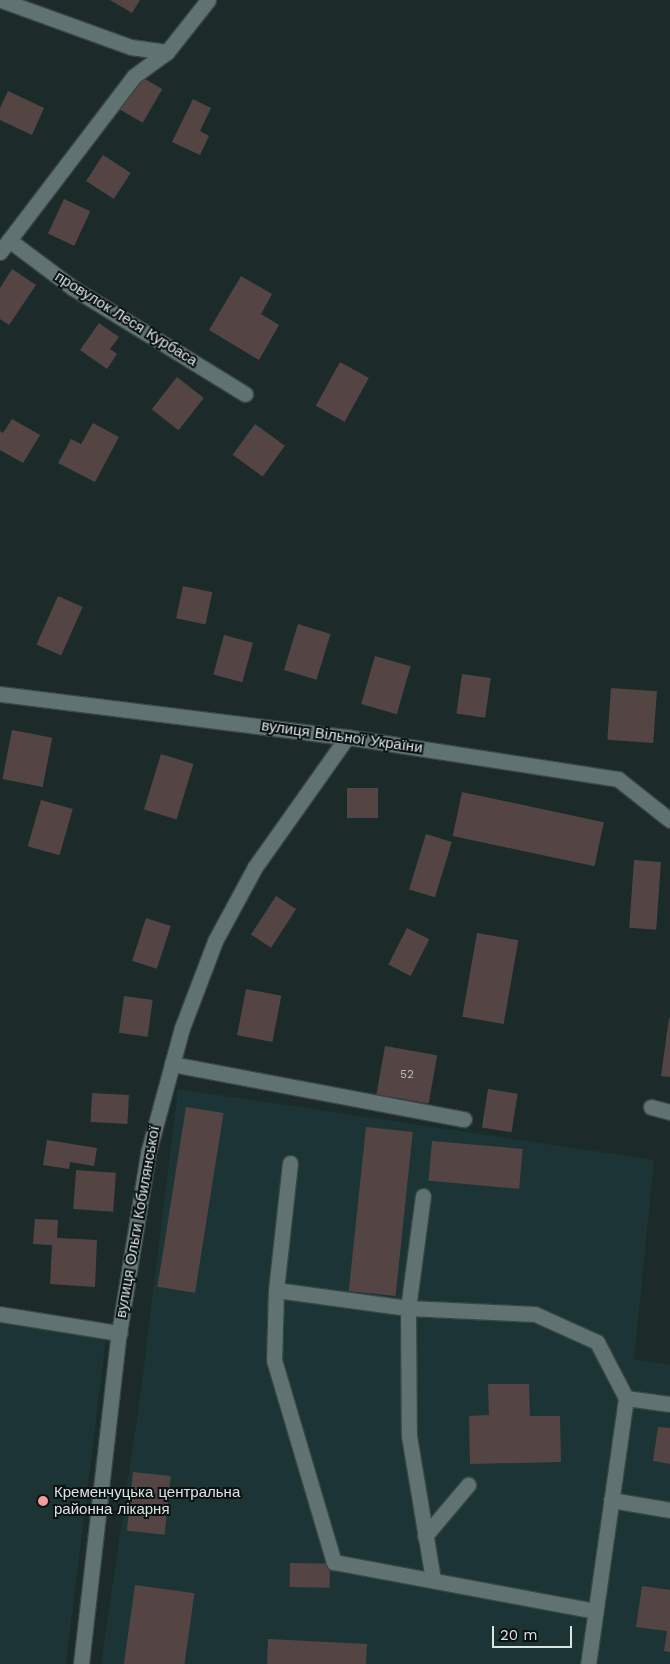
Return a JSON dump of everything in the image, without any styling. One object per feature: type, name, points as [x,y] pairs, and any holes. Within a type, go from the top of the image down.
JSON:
[{"type":"street","points":[[1,0],[131,47],[167,52]]},
{"type":"street","points":[[4,246],[134,76],[167,52],[208,0]]},
{"type":"street","name":"провулок Леся Курбаса","points":[[4,246],[245,394]]},
{"type":"street","name":"вулиця Вільної України","points":[[0,694],[347,737],[618,779],[670,820]]},
{"type":"street","name":"вулиця Ольги Кобилянської","points":[[81,1664],[118,1333],[148,1153],[182,1028],[215,941],[256,867],[347,737]]},
{"type":"street","points":[[172,1064],[464,1119]]},
{"type":"street","points":[[651,1106],[670,1112]]},
{"type":"street","points":[[290,1163],[276,1290],[274,1360],[334,1562],[595,1611]]},
{"type":"street","points":[[422,1196],[408,1308],[409,1436],[433,1580]]},
{"type":"street","points":[[276,1290],[408,1308],[535,1314],[597,1342],[626,1398],[588,1664]]},
{"type":"street","points":[[0,1314],[118,1333]]},
{"type":"street","points":[[626,1398],[670,1404]]},
{"type":"street","points":[[425,1536],[468,1484]]},
{"type":"street","points":[[611,1500],[670,1510]]},
{"type":"shaded area","points":[[178,1089],[654,1160],[634,1359],[670,1365],[670,1664],[101,1664],[141,1391]]},
{"type":"shaded area","name":"Кременчуцька центральна районна лікарня","points":[[0,1320],[106,1338],[66,1664],[0,1664]]},
{"type":"building","points":[[110,0],[140,0],[132,13]]},
{"type":"building","points":[[138,75],[162,89],[143,123],[118,109]]},
{"type":"building","points":[[8,91],[44,108],[32,135],[0,120],[0,108]]},
{"type":"building","points":[[193,99],[211,108],[200,131],[209,136],[200,155],[172,142]]},
{"type":"building","points":[[103,155],[131,173],[114,199],[86,181]]},
{"type":"building","points":[[64,199],[90,211],[74,246],[48,233]]},
{"type":"building","points":[[12,269],[36,285],[9,325],[0,319],[0,288]]},
{"type":"building","points":[[241,276],[272,294],[261,314],[279,325],[259,360],[209,330]]},
{"type":"building","points":[[99,323],[119,337],[110,349],[117,354],[107,369],[80,350]]},
{"type":"building","points":[[340,362],[369,378],[345,422],[316,406]]},
{"type":"building","points":[[177,377],[204,398],[179,430],[152,409]]},
{"type":"building","points":[[12,419],[40,435],[23,463],[0,450],[0,431],[3,433]]},
{"type":"building","points":[[93,423],[119,437],[95,482],[58,463],[71,439],[81,444]]},
{"type":"building","points":[[255,424],[285,446],[263,476],[233,455]]},
{"type":"building","points":[[183,586],[212,592],[205,625],[176,618]]},
{"type":"building","points":[[58,596],[83,607],[61,655],[36,644]]},
{"type":"building","points":[[298,624],[331,634],[316,680],[284,670]]},
{"type":"building","points":[[224,635],[253,643],[242,682],[213,675]]},
{"type":"building","points":[[375,656],[411,666],[397,714],[361,704]]},
{"type":"building","points":[[462,674],[491,678],[485,718],[456,714]]},
{"type":"building","points":[[611,688],[657,691],[653,743],[607,740]]},
{"type":"building","points":[[12,730],[52,738],[43,787],[2,779]]},
{"type":"building","points":[[161,754],[194,764],[177,819],[144,809]]},
{"type":"building","points":[[347,788],[378,788],[378,818],[347,818]]},
{"type":"building","points":[[462,792],[604,822],[594,866],[453,836]]},
{"type":"building","points":[[41,800],[73,809],[59,855],[28,846]]},
{"type":"building","points":[[426,834],[452,842],[435,897],[409,889]]},
{"type":"building","points":[[634,860],[661,862],[656,930],[629,928]]},
{"type":"building","points":[[276,896],[296,909],[271,948],[251,935]]},
{"type":"building","points":[[146,918],[171,926],[157,969],[132,961]]},
{"type":"building","points":[[407,928],[429,939],[411,976],[388,965]]},
{"type":"building","points":[[477,933],[518,940],[504,1024],[462,1017]]},
{"type":"building","points":[[246,989],[281,996],[272,1042],[237,1035]]},
{"type":"building","points":[[124,996],[153,1000],[148,1037],[119,1033]]},
{"type":"building","points":[[670,1018],[670,1077],[661,1076]]},
{"type":"building","points":[[385,1046],[437,1055],[429,1103],[376,1094]]},
{"type":"building","points":[[488,1089],[518,1094],[512,1132],[482,1128]]},
{"type":"building","points":[[92,1093],[129,1095],[127,1124],[90,1122]]},
{"type":"building","points":[[186,1107],[224,1113],[195,1293],[158,1287]]},
{"type":"building","points":[[366,1127],[413,1132],[395,1296],[349,1291]]},
{"type":"building","points":[[47,1140],[97,1148],[94,1166],[70,1162],[69,1169],[43,1165]]},
{"type":"building","points":[[432,1141],[523,1149],[519,1189],[429,1181]]},
{"type":"building","points":[[76,1170],[116,1173],[113,1212],[73,1209]]},
{"type":"building","points":[[35,1219],[58,1220],[57,1238],[97,1240],[95,1287],[50,1284],[52,1245],[33,1244]]},
{"type":"building","points":[[488,1384],[529,1384],[530,1416],[560,1416],[561,1462],[470,1464],[469,1416],[489,1415]]},
{"type":"building","points":[[658,1427],[670,1428],[670,1464],[653,1461]]},
{"type":"building","points":[[133,1472],[171,1476],[165,1535],[127,1531]]},
{"type":"building","points":[[290,1563],[330,1564],[330,1588],[290,1587]]},
{"type":"building","points":[[135,1585],[194,1593],[184,1664],[124,1664]]},
{"type":"building","points":[[642,1586],[670,1590],[670,1652],[664,1651],[667,1631],[636,1627]]},
{"type":"building","points":[[268,1639],[367,1644],[366,1664],[267,1664]]},
{"type":"place","name":"Кременчуцька центральна районна лікарня","points":[[43,1501]]}]
